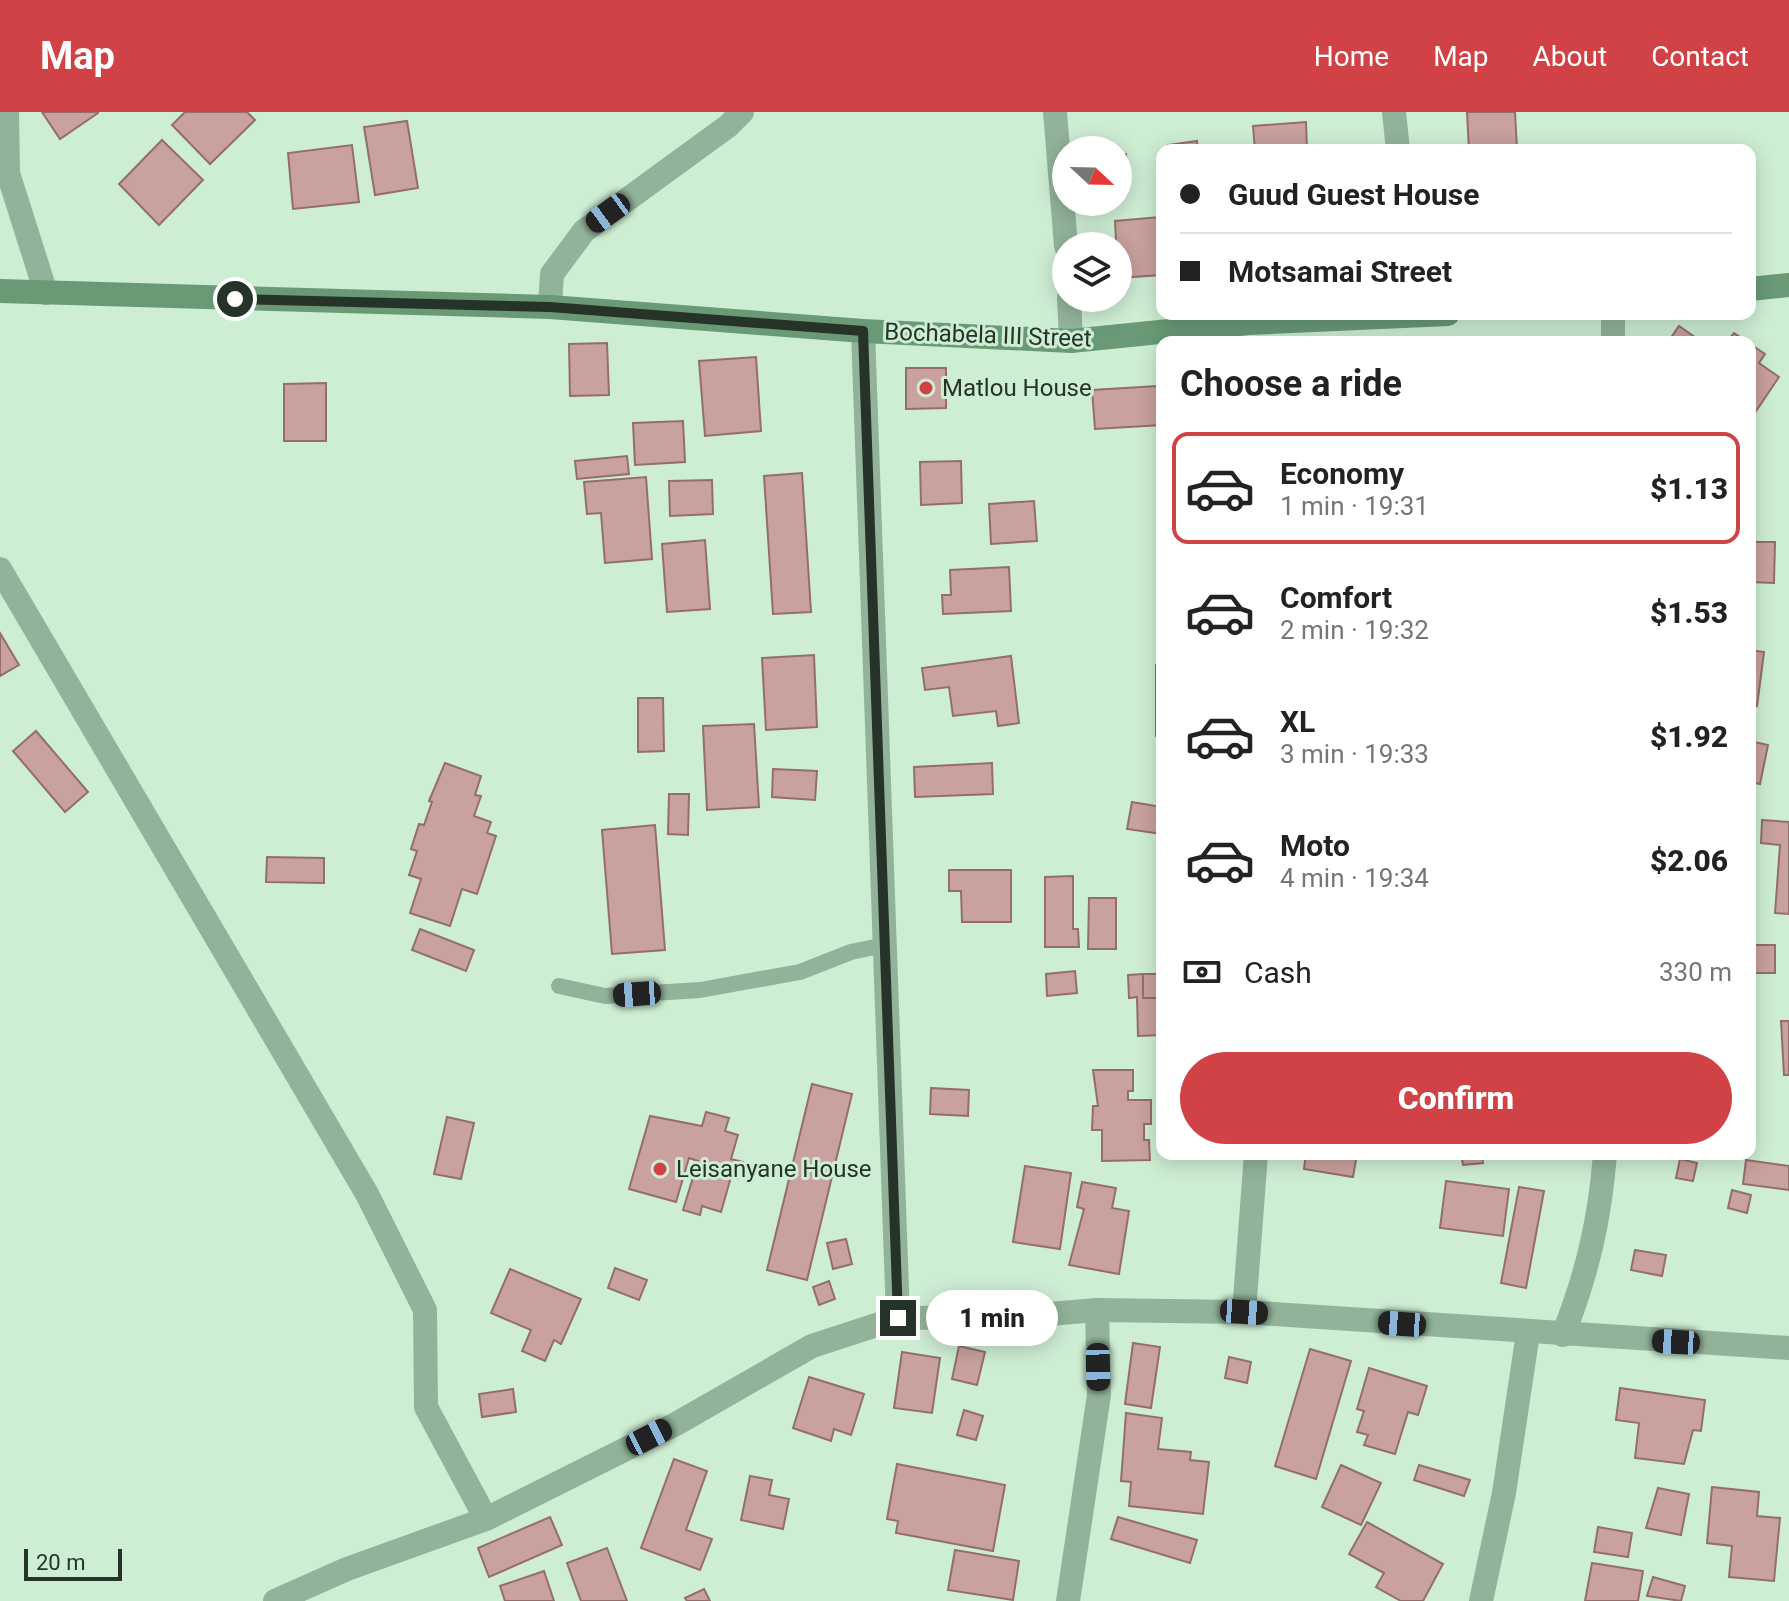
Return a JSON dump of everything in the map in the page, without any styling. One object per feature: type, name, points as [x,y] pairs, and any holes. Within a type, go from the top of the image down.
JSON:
[{"type":"street","points":[[7,112],[8,173],[46,293]]},
{"type":"street","points":[[550,307],[552,274],[584,231],[728,126],[742,112]]},
{"type":"street","points":[[1055,112],[1065,232]]},
{"type":"street","points":[[1394,112],[1397,144]]},
{"type":"street","points":[[1756,288],[1789,285]]},
{"type":"street","name":"Bochabela III Street","points":[[0,291],[550,307],[863,331],[1071,341],[1156,337]]},
{"type":"street","points":[[1070,312],[1071,341]]},
{"type":"street","name":"Bochabela III Street","points":[[1169,336],[1366,320]]},
{"type":"street","points":[[863,331],[898,1318]]},
{"type":"street","points":[[0,569],[367,1194],[425,1310],[426,1407],[486,1519]]},
{"type":"street","points":[[1244,1312],[1256,1160]]},
{"type":"street","points":[[1563,1335],[1585,1279],[1600,1214],[1604,1160]]},
{"type":"street","points":[[275,1601],[347,1569],[486,1519],[676,1424],[812,1346],[898,1318],[1012,1317],[1097,1310],[1244,1312],[1789,1348]]},
{"type":"street","points":[[1068,1601],[1099,1395],[1097,1310]]},
{"type":"street","points":[[1481,1601],[1504,1493],[1528,1333]]},
{"type":"lane","points":[[559,986],[605,996],[700,990],[800,972],[851,952],[884,945]]},
{"type":"building","points":[[42,112],[98,112],[98,113],[60,139]]},
{"type":"building","points":[[185,112],[247,112],[255,120],[210,164],[172,125]]},
{"type":"building","points":[[1467,112],[1515,112],[1517,144],[1469,144]]},
{"type":"building","points":[[407,121],[418,188],[375,195],[364,127]]},
{"type":"building","points":[[1306,122],[1307,144],[1254,144],[1253,126]]},
{"type":"building","points":[[162,140],[203,180],[159,225],[119,184]]},
{"type":"building","points":[[352,145],[359,202],[293,209],[288,153]]},
{"type":"building","points":[[1156,217],[1156,275],[1132,277],[1132,232],[1116,232],[1115,221]]},
{"type":"building","points":[[1679,326],[1693,336],[1672,336]]},
{"type":"building","points":[[607,343],[609,395],[570,396],[569,344]]},
{"type":"building","points":[[1756,348],[1765,354],[1759,363],[1779,377],[1756,411]]},
{"type":"building","points":[[756,357],[761,431],[705,436],[699,361]]},
{"type":"building","name":"Matlou House","points":[[906,368],[946,368],[946,408],[906,409]]},
{"type":"building","points":[[326,383],[326,441],[284,441],[284,384]]},
{"type":"building","points":[[1156,386],[1156,425],[1095,429],[1092,390]]},
{"type":"building","points":[[683,421],[685,462],[635,465],[633,423]]},
{"type":"building","points":[[627,456],[629,474],[577,479],[575,461]]},
{"type":"building","points":[[961,461],[962,503],[921,505],[920,462]]},
{"type":"building","points":[[802,473],[811,612],[773,614],[764,476]]},
{"type":"building","points":[[646,477],[652,559],[605,563],[601,513],[587,514],[584,482]]},
{"type":"building","points":[[712,480],[713,514],[670,516],[669,481]]},
{"type":"building","points":[[1034,501],[1037,541],[991,544],[989,504]]},
{"type":"building","points":[[705,540],[710,609],[667,612],[662,544]]},
{"type":"building","points":[[1756,542],[1775,542],[1774,583],[1756,582]]},
{"type":"building","points":[[1009,567],[1011,611],[943,614],[942,595],[951,595],[950,570]]},
{"type":"building","points":[[0,633],[19,665],[0,676]]},
{"type":"building","points":[[1756,651],[1764,652],[1756,706]]},
{"type":"building","points":[[814,655],[817,727],[766,730],[762,658]]},
{"type":"building","points":[[1011,656],[1019,723],[998,726],[996,711],[953,716],[949,687],[925,690],[922,668]]},
{"type":"building","points":[[638,698],[663,698],[664,751],[638,752]]},
{"type":"building","points":[[754,724],[759,807],[707,810],[703,726]]},
{"type":"building","points":[[36,731],[88,792],[65,812],[13,751]]},
{"type":"building","points":[[1756,742],[1768,745],[1760,784],[1756,783]]},
{"type":"building","points":[[445,763],[481,776],[475,795],[481,796],[474,816],[491,822],[487,833],[496,836],[477,894],[462,889],[450,926],[410,913],[421,879],[409,875],[417,851],[411,849],[419,824],[424,825],[432,802],[429,801]]},
{"type":"building","points":[[992,763],[993,794],[915,797],[914,767]]},
{"type":"building","points":[[773,769],[817,771],[815,800],[772,797]]},
{"type":"building","points":[[669,794],[689,794],[688,835],[668,834]]},
{"type":"building","points":[[1132,802],[1156,806],[1156,833],[1127,829]]},
{"type":"building","points":[[1762,820],[1789,822],[1789,914],[1775,913],[1780,845],[1761,843]]},
{"type":"building","points":[[655,825],[665,950],[612,954],[602,830]]},
{"type":"building","points":[[267,857],[324,858],[324,883],[266,882]]},
{"type":"building","points":[[949,870],[1011,870],[1011,922],[962,922],[961,891],[949,891]]},
{"type":"building","points":[[1073,876],[1073,929],[1078,929],[1079,947],[1045,947],[1045,877]]},
{"type":"building","points":[[1089,898],[1116,898],[1116,949],[1088,949]]},
{"type":"building","points":[[420,929],[474,950],[466,971],[412,950]]},
{"type":"building","points":[[1756,945],[1775,945],[1775,973],[1756,973]]},
{"type":"building","points":[[1075,971],[1077,993],[1047,996],[1046,974]]},
{"type":"building","points":[[1143,974],[1156,974],[1156,998],[1143,998]]},
{"type":"building","points":[[1143,974],[1143,998],[1156,998],[1156,1035],[1138,1036],[1137,997],[1129,998],[1128,975]]},
{"type":"building","points":[[1781,1021],[1789,1021],[1789,1075],[1784,1075]]},
{"type":"building","points":[[1093,1070],[1133,1070],[1133,1091],[1128,1091],[1128,1100],[1151,1100],[1151,1124],[1144,1124],[1144,1140],[1149,1140],[1150,1160],[1102,1161],[1102,1130],[1092,1130],[1093,1106],[1098,1106]]},
{"type":"building","points":[[812,1084],[852,1094],[807,1280],[767,1270]]},
{"type":"building","points":[[931,1088],[969,1090],[968,1116],[930,1114]]},
{"type":"building","name":"Leisanyane House","points":[[706,1112],[729,1118],[725,1131],[738,1135],[731,1159],[743,1162],[738,1179],[731,1177],[721,1212],[702,1206],[700,1215],[683,1210],[698,1161],[689,1158],[676,1202],[629,1189],[650,1116],[702,1126]]},
{"type":"building","points":[[447,1117],[474,1123],[461,1179],[434,1174]]},
{"type":"building","points":[[1305,1160],[1356,1160],[1353,1177],[1304,1169]]},
{"type":"building","points":[[1462,1160],[1483,1160],[1483,1163],[1463,1165]]},
{"type":"building","points":[[1680,1160],[1697,1163],[1693,1181],[1676,1178]]},
{"type":"building","points":[[1746,1160],[1789,1166],[1789,1190],[1743,1184]]},
{"type":"building","points":[[1025,1166],[1071,1173],[1060,1249],[1013,1242]]},
{"type":"building","points":[[1446,1181],[1509,1189],[1503,1236],[1440,1228]]},
{"type":"building","points":[[1082,1182],[1116,1188],[1112,1208],[1129,1211],[1119,1274],[1069,1265],[1084,1209],[1077,1207]]},
{"type":"building","points":[[1519,1187],[1544,1191],[1526,1288],[1501,1283]]},
{"type":"building","points":[[1732,1190],[1751,1195],[1747,1213],[1728,1208]]},
{"type":"building","points":[[846,1239],[852,1264],[833,1269],[827,1243]]},
{"type":"building","points":[[1635,1250],[1666,1255],[1662,1276],[1631,1270]]},
{"type":"building","points":[[615,1268],[647,1280],[639,1300],[608,1288]]},
{"type":"building","points":[[510,1269],[581,1299],[561,1344],[554,1340],[545,1361],[522,1351],[531,1330],[491,1313]]},
{"type":"building","points":[[829,1281],[835,1299],[819,1305],[813,1287]]},
{"type":"building","points":[[1133,1343],[1160,1347],[1151,1408],[1125,1404]]},
{"type":"building","points":[[959,1346],[985,1352],[977,1385],[952,1379]]},
{"type":"building","points":[[1310,1349],[1351,1361],[1316,1479],[1275,1466]]},
{"type":"building","points":[[902,1352],[940,1358],[932,1413],[894,1408]]},
{"type":"building","points":[[1229,1357],[1251,1362],[1247,1383],[1225,1378]]},
{"type":"building","points":[[1369,1368],[1427,1386],[1418,1415],[1408,1412],[1395,1454],[1364,1445],[1368,1435],[1357,1432],[1364,1411],[1357,1409]]},
{"type":"building","points":[[809,1377],[864,1394],[851,1435],[834,1429],[831,1441],[793,1428]]},
{"type":"building","points":[[1620,1388],[1705,1400],[1701,1431],[1693,1430],[1684,1464],[1635,1458],[1639,1423],[1616,1420]]},
{"type":"building","points":[[513,1389],[516,1412],[482,1417],[479,1394]]},
{"type":"building","points":[[964,1410],[983,1416],[976,1440],[957,1435]]},
{"type":"building","points":[[1126,1413],[1162,1418],[1158,1449],[1191,1452],[1190,1460],[1209,1462],[1203,1514],[1129,1506],[1131,1482],[1121,1481]]},
{"type":"building","points":[[674,1459],[707,1471],[686,1530],[712,1539],[700,1570],[641,1548]]},
{"type":"building","points":[[897,1464],[1005,1485],[993,1551],[896,1533],[898,1521],[887,1519]]},
{"type":"building","points":[[1341,1465],[1381,1483],[1361,1525],[1322,1507]]},
{"type":"building","points":[[1419,1465],[1470,1480],[1464,1496],[1414,1480]]},
{"type":"building","points":[[750,1476],[772,1480],[769,1495],[789,1499],[783,1529],[741,1520]]},
{"type":"building","points":[[1712,1487],[1759,1492],[1757,1516],[1780,1518],[1774,1581],[1729,1577],[1732,1546],[1707,1543]]},
{"type":"building","points":[[1658,1488],[1689,1494],[1681,1535],[1646,1528]]},
{"type":"building","points":[[550,1517],[562,1545],[489,1577],[478,1548]]},
{"type":"building","points":[[1118,1517],[1197,1540],[1190,1563],[1111,1539]]},
{"type":"building","points":[[1367,1522],[1443,1564],[1423,1601],[1401,1601],[1376,1587],[1384,1573],[1349,1554]]},
{"type":"building","points":[[1598,1527],[1632,1533],[1628,1557],[1594,1552]]},
{"type":"building","points":[[607,1548],[627,1601],[581,1601],[567,1563]]},
{"type":"building","points":[[955,1550],[1019,1561],[1013,1600],[948,1590]]},
{"type":"building","points":[[1592,1563],[1643,1571],[1638,1601],[1585,1601]]},
{"type":"building","points":[[544,1571],[554,1601],[505,1601],[500,1586]]},
{"type":"building","points":[[1653,1577],[1685,1586],[1681,1601],[1647,1596]]},
{"type":"building","points":[[704,1589],[710,1601],[687,1601],[685,1598]]},
{"type":"place","name":"Matlou House","points":[[926,388]]},
{"type":"place","name":"Leisanyane House","points":[[660,1169]]},
{"type":"route","points":[[235,299],[550,307],[863,331],[898,1318]]}]
